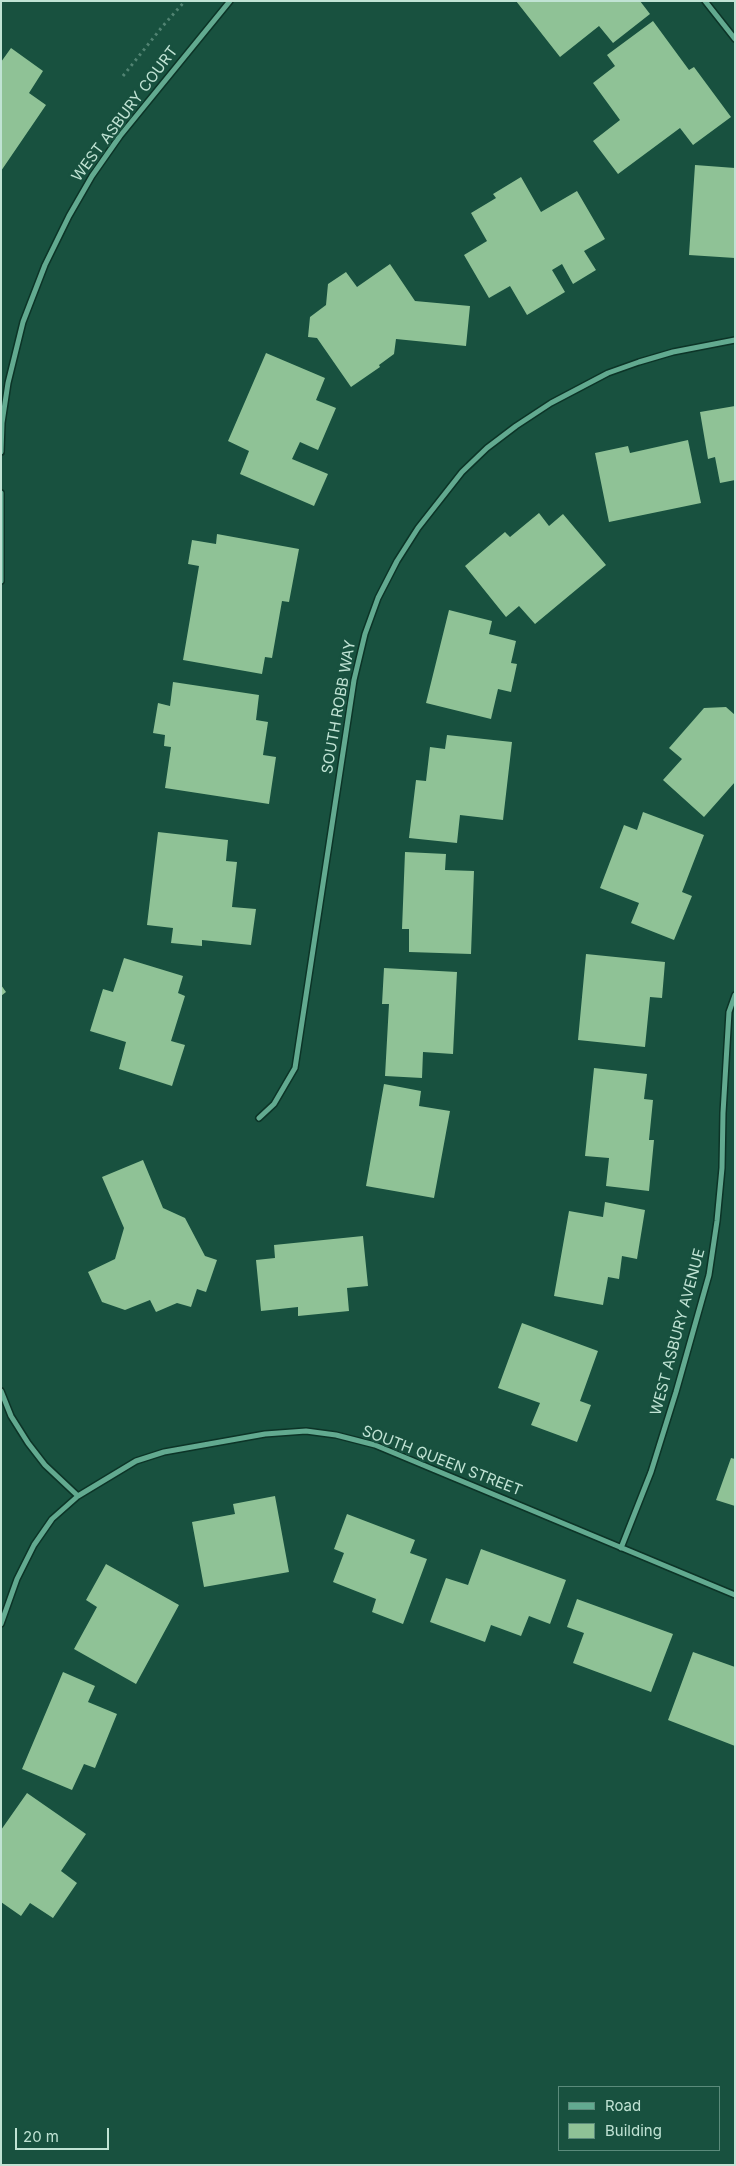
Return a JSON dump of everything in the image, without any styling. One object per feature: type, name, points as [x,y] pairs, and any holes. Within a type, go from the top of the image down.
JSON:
[{"type":"street","name":"WEST ASBURY COURT","points":[[1,452],[2,423],[8,383],[23,322],[60,233],[81,194],[115,143],[230,1]]},
{"type":"street","points":[[705,1],[735,39]]},
{"type":"street","name":"SOUTH ROBB WAY","points":[[259,1118],[274,1104],[295,1068],[354,680],[365,634],[375,607],[397,561],[418,528],[462,472],[516,426],[551,403],[608,373],[638,362],[673,352],[735,340]]},
{"type":"street","points":[[1,493],[1,581]]},
{"type":"street","name":"WEST ASBURY AVENUE","points":[[621,1548],[651,1472],[709,1275],[718,1221],[729,1012],[735,995]]},
{"type":"street","points":[[1,1391],[11,1416],[28,1443],[46,1465],[78,1496]]},
{"type":"street","name":"SOUTH QUEEN STREET","points":[[1,1624],[17,1579],[34,1545],[52,1519],[78,1496],[136,1461],[164,1452],[265,1434],[306,1431],[336,1435],[375,1445],[735,1595]]},
{"type":"path","points":[[123,76],[185,1]]},
{"type":"building","points":[[516,1],[640,1],[650,14],[613,43],[599,26],[560,57]]},
{"type":"building","points":[[653,21],[689,70],[694,67],[731,117],[693,145],[680,128],[618,174],[593,141],[620,120],[593,83],[615,66],[607,55]]},
{"type":"building","points":[[11,48],[43,71],[29,93],[46,105],[1,171],[1,62]]},
{"type":"building","points":[[695,165],[735,168],[735,258],[689,255]]},
{"type":"building","points":[[521,177],[541,212],[577,191],[605,239],[584,251],[596,270],[573,284],[562,264],[552,270],[565,292],[527,315],[510,286],[489,298],[464,255],[487,241],[471,213],[496,198],[493,194]]},
{"type":"building","points":[[390,264],[415,301],[470,306],[466,346],[396,339],[394,354],[379,365],[380,367],[351,387],[317,338],[308,337],[310,317],[326,305],[328,284],[346,272],[357,287]]},
{"type":"building","points":[[266,353],[325,378],[316,400],[336,408],[318,450],[300,442],[292,459],[328,474],[314,506],[240,474],[249,451],[228,441]]},
{"type":"building","points":[[735,406],[735,480],[720,483],[715,457],[708,459],[700,412]]},
{"type":"building","points":[[688,440],[701,503],[609,522],[595,453],[628,446],[630,453]]},
{"type":"building","points":[[539,513],[549,526],[563,514],[606,565],[535,624],[519,606],[506,617],[465,566],[505,532],[510,537]]},
{"type":"building","points":[[217,534],[299,549],[289,602],[282,601],[272,658],[265,657],[262,674],[183,660],[199,566],[188,564],[192,540],[216,544]]},
{"type":"building","points":[[449,610],[492,621],[489,634],[516,641],[511,663],[517,664],[511,692],[498,689],[491,719],[426,703]]},
{"type":"building","points":[[173,682],[259,695],[256,720],[268,722],[263,755],[276,757],[269,804],[165,788],[171,747],[164,746],[165,735],[153,733],[158,703],[170,706]]},
{"type":"building","points":[[726,707],[735,715],[735,782],[704,817],[663,780],[682,759],[669,748],[704,708]]},
{"type":"building","points":[[447,735],[512,742],[503,820],[460,815],[457,843],[409,838],[416,780],[426,781],[430,747],[445,749]]},
{"type":"building","points":[[643,812],[704,835],[682,892],[692,896],[674,940],[631,923],[639,903],[600,888],[624,825],[637,830]]},
{"type":"building","points":[[158,832],[228,840],[226,861],[237,862],[232,907],[256,909],[251,945],[202,940],[202,946],[171,943],[173,928],[147,925]]},
{"type":"building","points":[[405,852],[446,854],[445,870],[474,871],[471,954],[409,952],[409,929],[402,929]]},
{"type":"building","points":[[586,954],[665,962],[662,998],[650,997],[645,1047],[578,1040]]},
{"type":"building","points":[[124,958],[183,976],[178,993],[185,996],[171,1041],[185,1045],[172,1086],[119,1069],[126,1042],[90,1031],[103,989],[113,992]]},
{"type":"building","points":[[384,968],[457,972],[453,1054],[423,1052],[422,1078],[385,1076],[389,1004],[382,1004]]},
{"type":"building","points":[[1,985],[6,992],[1,996]]},
{"type":"building","points":[[594,1068],[647,1074],[644,1099],[653,1100],[649,1140],[654,1140],[649,1191],[606,1186],[609,1158],[585,1156]]},
{"type":"building","points":[[384,1084],[421,1091],[419,1106],[450,1111],[434,1198],[366,1186]]},
{"type":"building","points":[[143,1160],[163,1208],[185,1218],[205,1256],[217,1260],[206,1292],[197,1289],[191,1307],[177,1303],[156,1312],[150,1300],[125,1310],[102,1302],[88,1272],[115,1259],[124,1228],[102,1177]]},
{"type":"building","points":[[605,1202],[645,1210],[637,1259],[622,1256],[619,1279],[608,1277],[603,1305],[554,1296],[569,1211],[603,1217]]},
{"type":"building","points":[[363,1236],[368,1286],[347,1288],[349,1311],[298,1316],[298,1307],[261,1311],[256,1260],[275,1258],[274,1245]]},
{"type":"building","points":[[522,1323],[598,1351],[580,1401],[591,1405],[577,1442],[531,1425],[540,1403],[498,1388]]},
{"type":"building","points":[[731,1458],[735,1459],[735,1506],[716,1500]]},
{"type":"building","points":[[275,1496],[289,1572],[204,1587],[192,1522],[235,1514],[233,1504]]},
{"type":"building","points":[[347,1514],[415,1540],[410,1553],[427,1559],[403,1624],[372,1612],[376,1599],[333,1582],[344,1553],[334,1549]]},
{"type":"building","points":[[481,1549],[566,1580],[550,1624],[529,1616],[521,1636],[491,1625],[485,1642],[430,1622],[446,1578],[468,1585]]},
{"type":"building","points":[[106,1564],[179,1605],[136,1684],[74,1649],[97,1607],[86,1600]]},
{"type":"building","points":[[577,1599],[673,1634],[651,1692],[573,1663],[584,1633],[567,1627]]},
{"type":"building","points":[[693,1652],[735,1667],[735,1746],[668,1720]]},
{"type":"building","points":[[63,1672],[95,1686],[88,1702],[117,1714],[95,1768],[84,1764],[72,1790],[22,1769]]},
{"type":"building","points":[[27,1793],[86,1834],[61,1871],[77,1883],[53,1918],[30,1903],[21,1916],[1,1902],[1,1830]]}]
